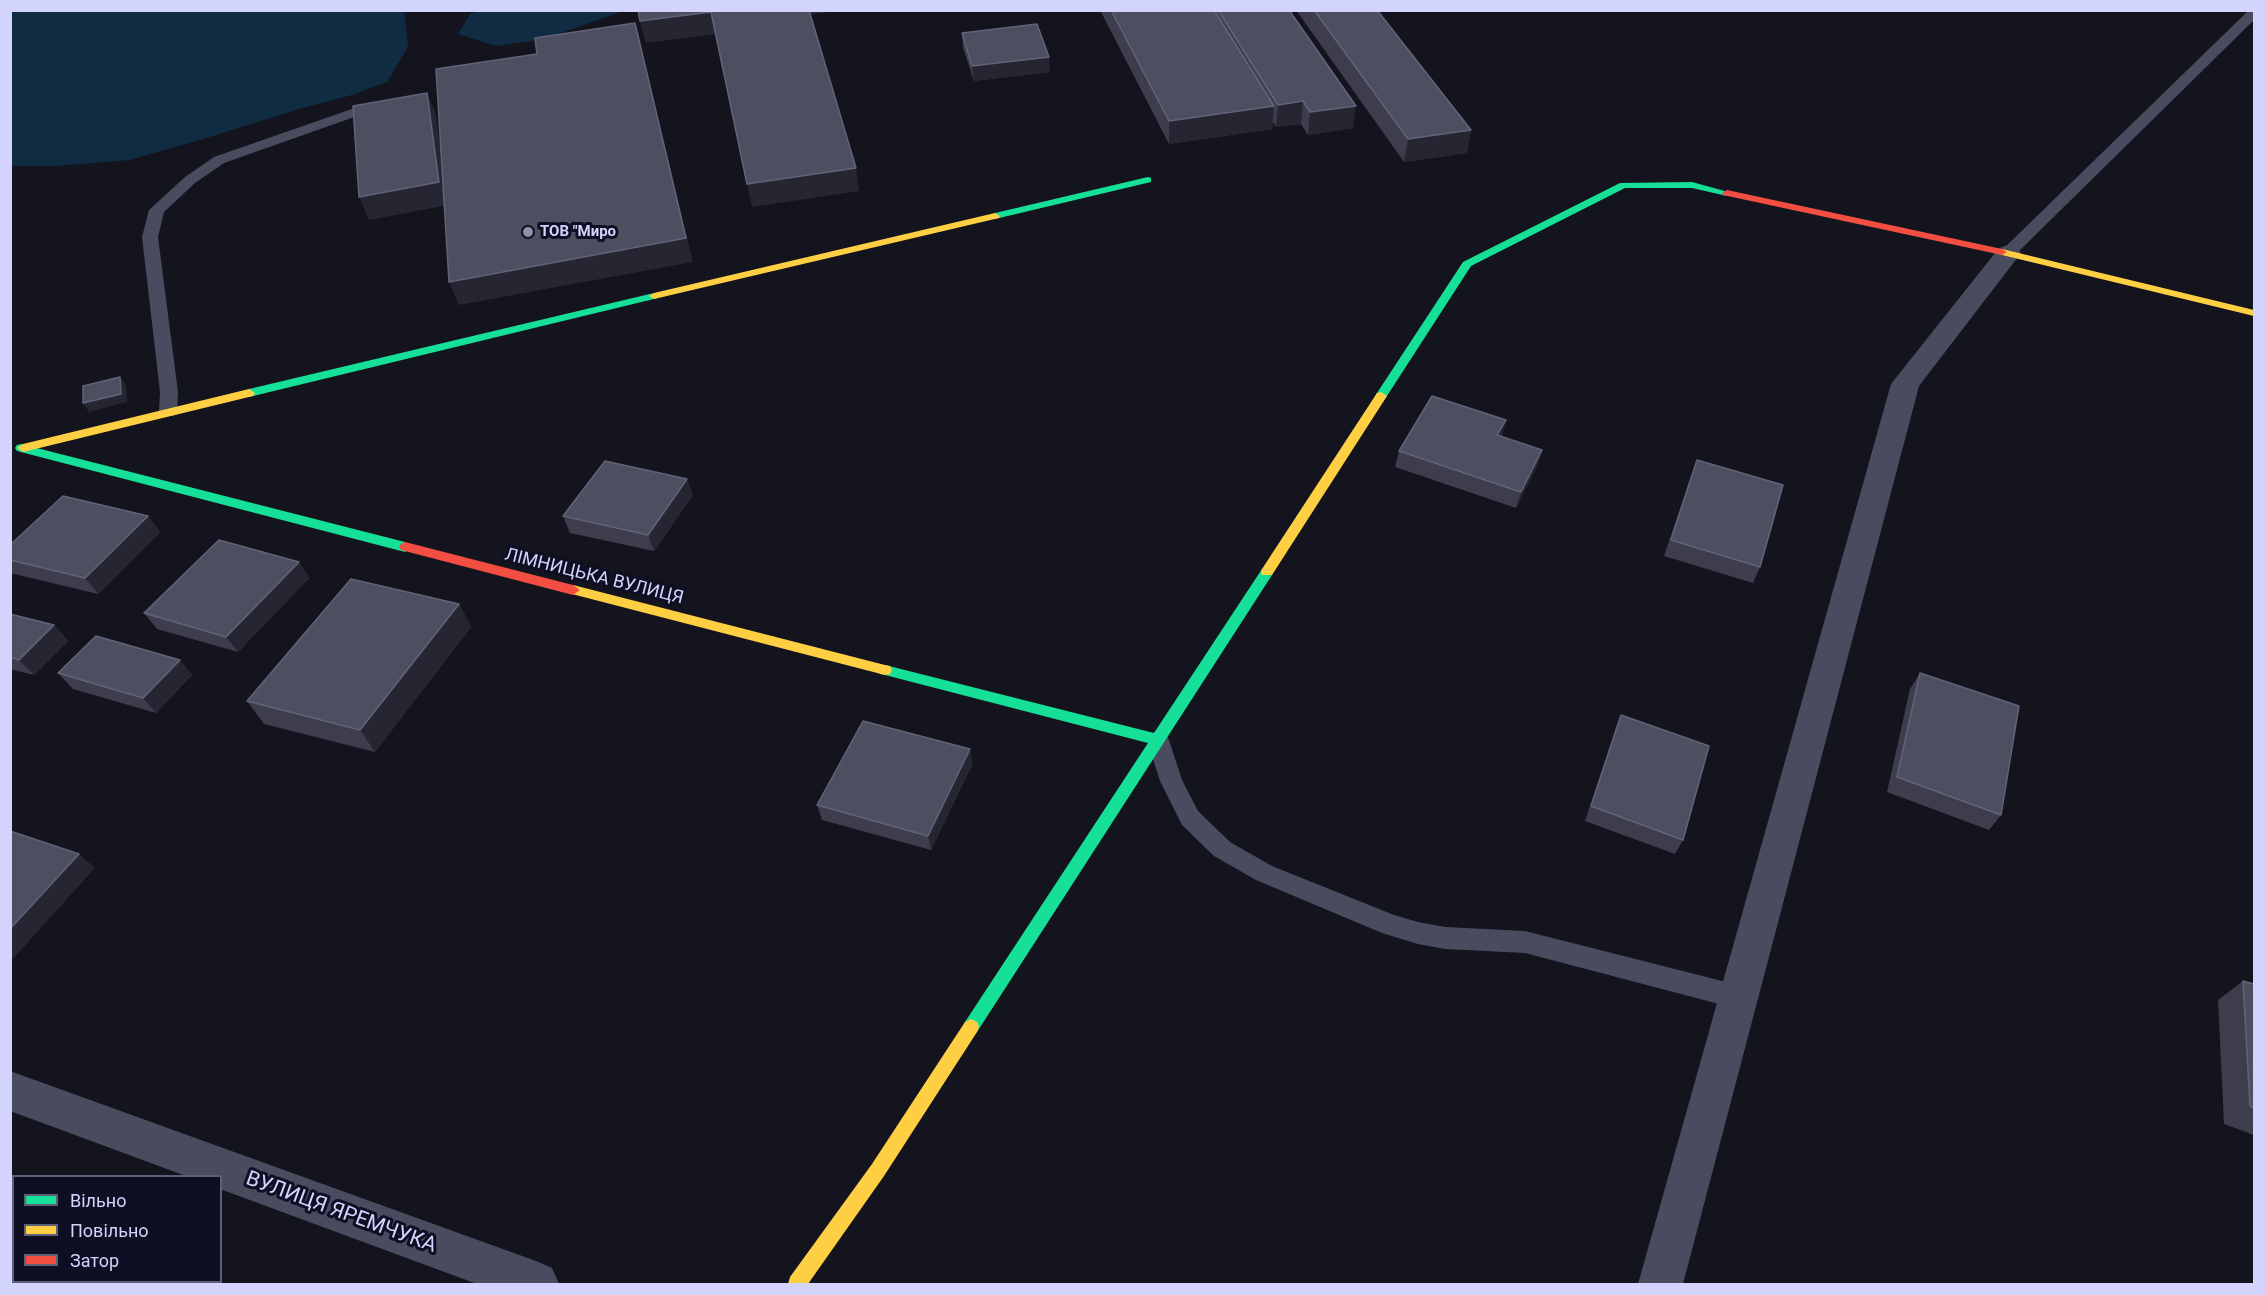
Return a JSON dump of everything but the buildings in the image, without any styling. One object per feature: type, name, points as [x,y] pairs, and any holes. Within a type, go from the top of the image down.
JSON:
[{"type":"street","points":[[14,445],[168,412],[1148,180]]},
{"type":"street","points":[[797,1284],[878,1170],[1467,264],[1623,185],[1692,185],[2008,253],[2254,313]]},
{"type":"street","points":[[1660,1284],[1905,384],[2008,253]]},
{"type":"street","name":"ЛІМНИЦЬКА ВУЛИЦЯ","points":[[14,445],[1158,740]]},
{"type":"street","name":"ВУЛИЦЯ ЯРЕМЧУКА","points":[[10,1091],[536,1284]]},
{"type":"lane","points":[[2008,253],[2254,13]]},
{"type":"lane","points":[[168,412],[169,392],[150,237],[157,210],[190,180],[219,160],[372,106]]},
{"type":"lane","points":[[1158,740],[1171,781],[1190,818],[1222,849],[1264,873],[1392,925],[1418,933],[1445,938],[1525,942],[1738,997]]},
{"type":"water","points":[[11,10],[404,11],[408,47],[387,82],[352,95],[129,160],[56,166],[11,166]]},
{"type":"water","points":[[479,11],[623,11],[544,39],[496,46],[458,34],[470,14]]},
{"type":"traffic: fast","points":[[995,216],[1148,180]]},
{"type":"traffic: fast","points":[[1381,396],[1467,264],[1623,185],[1692,185],[1727,193]]},
{"type":"traffic: fast","points":[[249,393],[654,296]]},
{"type":"traffic: fast","points":[[21,448],[405,547]]},
{"type":"traffic: fast","points":[[971,1027],[1267,572]]},
{"type":"traffic: fast","points":[[885,670],[1158,740]]},
{"type":"traffic: slow","points":[[654,296],[995,216]]},
{"type":"traffic: slow","points":[[2002,252],[2254,313]]},
{"type":"traffic: slow","points":[[23,448],[249,393]]},
{"type":"traffic: slow","points":[[1267,572],[1381,396]]},
{"type":"traffic: slow","points":[[573,590],[885,670]]},
{"type":"traffic: slow","points":[[797,1284],[878,1170],[971,1027]]},
{"type":"traffic: jam","points":[[1727,193],[2002,252]]},
{"type":"traffic: jam","points":[[405,547],[573,590]]},
{"type":"place","name":"ТОВ \"Миро","points":[[528,232]]}]
